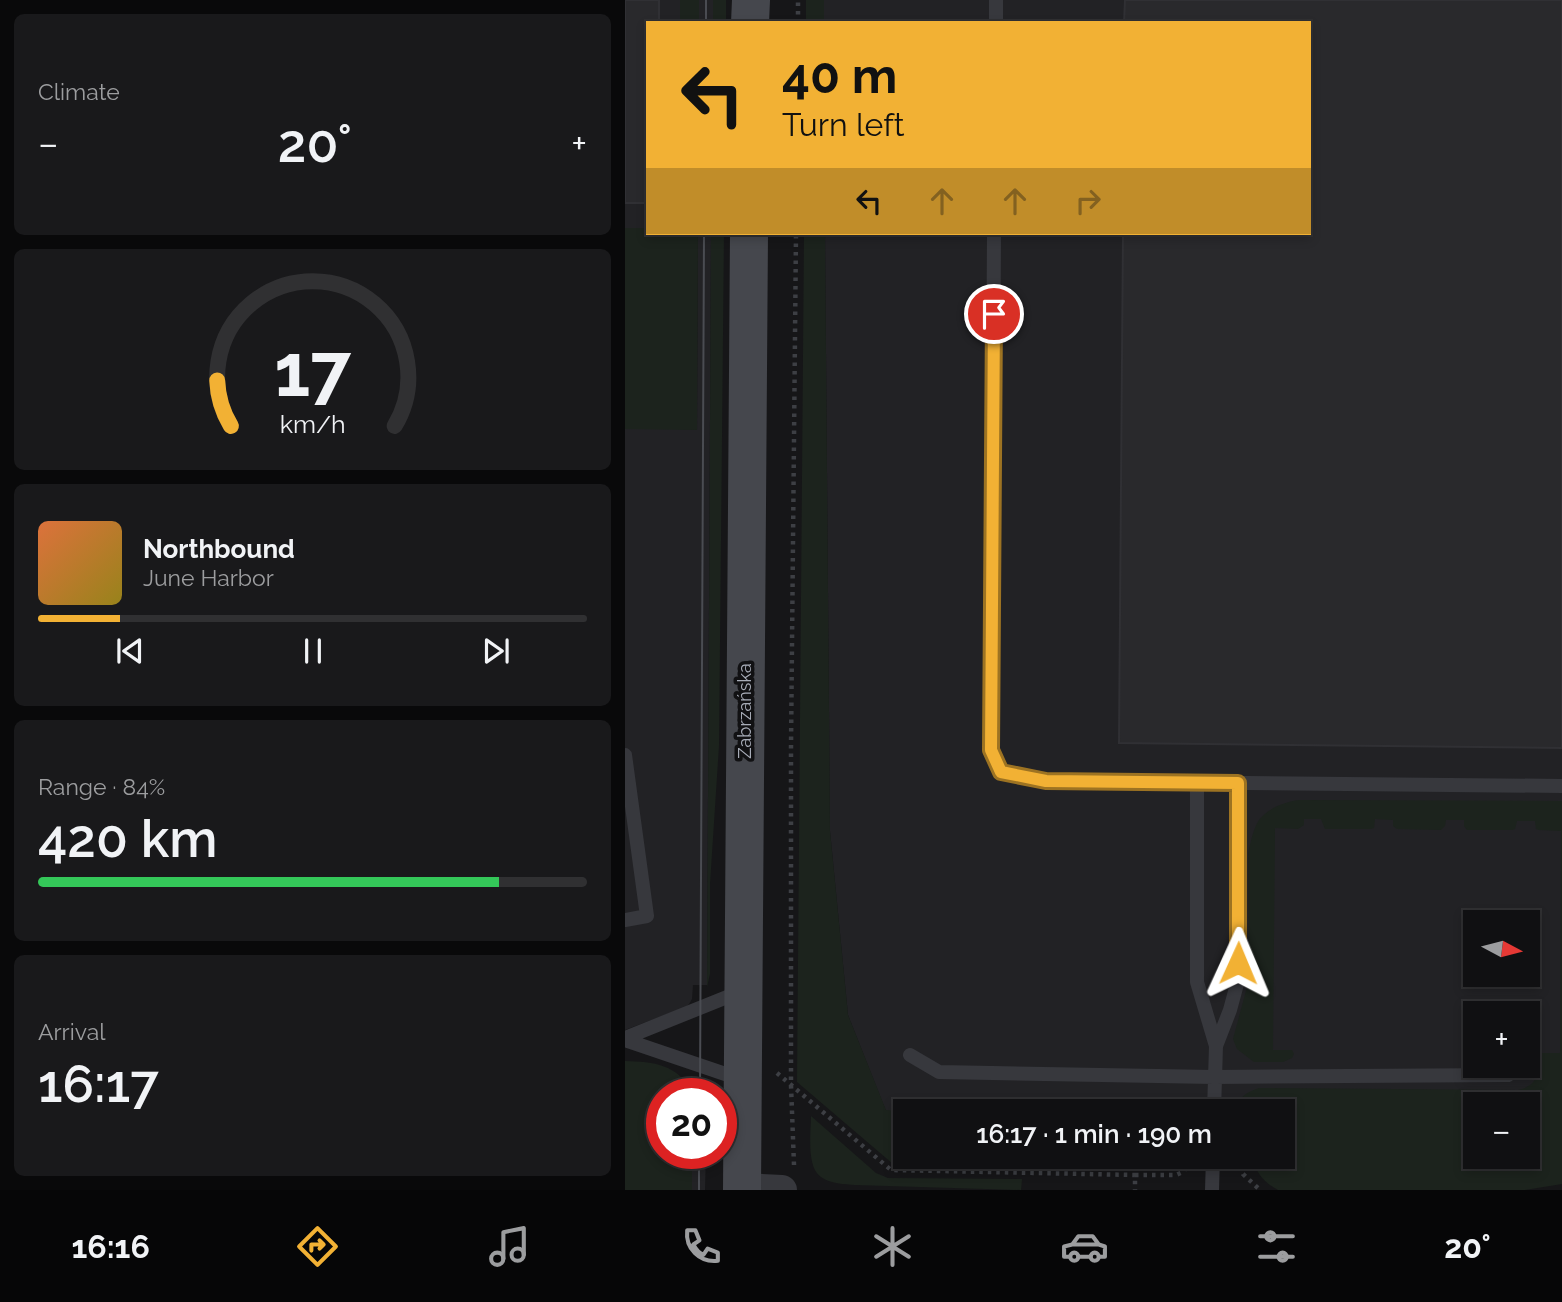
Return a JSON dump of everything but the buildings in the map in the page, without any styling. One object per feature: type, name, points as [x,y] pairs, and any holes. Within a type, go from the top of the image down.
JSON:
[{"type":"main road","points":[[750,21],[751,0]]},
{"type":"main road","name":"Zabrzańska","points":[[742,1189],[749,235]]},
{"type":"street","points":[[742,1189],[788,1183]]},
{"type":"lane","points":[[996,0],[996,21]]},
{"type":"lane","points":[[994,235],[991,750],[1001,772],[1046,781],[1562,786]]},
{"type":"lane","points":[[625,755],[627,787],[647,916],[625,920]]},
{"type":"lane","points":[[1197,782],[1197,982],[1216,1046]]},
{"type":"lane","points":[[1214,1099],[1216,1046],[1237,984],[1238,783]]},
{"type":"lane","points":[[625,1039],[743,991]]},
{"type":"lane","points":[[625,1039],[743,1080]]},
{"type":"lane","points":[[910,1055],[939,1072],[1214,1077],[1463,1075]]},
{"type":"lane","points":[[1212,1190],[1213,1169]]},
{"type":"path","points":[[798,0],[798,21]]},
{"type":"path","points":[[788,1183],[791,1085],[796,235]]},
{"type":"path","points":[[791,1085],[891,1170],[1176,1175],[1185,1169]]},
{"type":"path","points":[[1241,1169],[1260,1190]]},
{"type":"path","points":[[1135,1175],[1135,1190]]},
{"type":"shaded area","points":[[625,0],[680,0],[680,21],[646,21],[646,228],[625,228]]},
{"type":"shaded area","points":[[680,0],[699,0],[699,21],[680,21]]},
{"type":"shaded area","points":[[699,0],[713,0],[713,21],[699,21]]},
{"type":"shaded area","points":[[713,0],[726,0],[726,21],[713,21]]},
{"type":"shaded area","points":[[806,0],[824,0],[824,21],[806,21]]},
{"type":"shaded area","points":[[824,0],[1562,0],[1562,1085],[1540,1094],[1463,1092],[1463,1104],[1295,1103],[1295,1099],[893,1099],[893,1111],[886,1111],[848,1015],[830,831],[825,235],[1311,235],[1311,21],[824,21]]},
{"type":"shaded area","points":[[625,228],[646,228],[646,235],[698,235],[697,430],[625,429]]},
{"type":"shaded area","points":[[698,235],[711,235],[707,985],[693,985],[692,999],[686,1007],[625,1030],[625,429],[697,429]]},
{"type":"shaded area","points":[[711,235],[724,235],[719,746],[710,884],[710,974],[707,987]]},
{"type":"shaded area","points":[[804,235],[825,235],[830,831],[848,1015],[886,1110],[893,1111],[893,1164],[797,1082]]},
{"type":"shaded area","points":[[1299,800],[1562,801],[1562,1184],[1525,1190],[1278,1190],[1258,1172],[1257,1169],[1295,1169],[1295,1099],[1240,1099],[1259,1088],[1518,1090],[1530,1085],[1536,1078],[1540,1078],[1540,1053],[1560,1053],[1561,831],[1536,829],[1535,821],[1517,821],[1515,829],[1512,830],[1467,830],[1464,820],[1446,820],[1441,830],[1397,829],[1393,826],[1393,820],[1375,819],[1374,828],[1371,829],[1325,829],[1321,819],[1304,819],[1304,825],[1298,829],[1275,828],[1273,1050],[1292,1050],[1294,1054],[1283,1062],[1254,1062],[1237,1049],[1233,1039],[1249,969],[1248,853],[1259,820],[1283,804]]},
{"type":"shaded area","points":[[625,1061],[664,1066],[682,1078],[646,1078],[646,1169],[692,1169],[692,1190],[625,1190]]},
{"type":"shaded area","points":[[811,1116],[876,1173],[888,1178],[1022,1179],[1021,1190],[855,1185],[829,1181],[821,1177],[813,1166],[810,1149]]},
{"type":"shaded area","points":[[692,1169],[706,1169],[705,1190],[692,1190]]},
{"type":"tram line","points":[[706,0],[706,21]]},
{"type":"tram line","points":[[700,1078],[704,235]]},
{"type":"tram line","points":[[699,1169],[699,1190]]},
{"type":"route","points":[[994,314],[991,750],[1001,772],[1046,781],[1238,783],[1238,963]]}]
